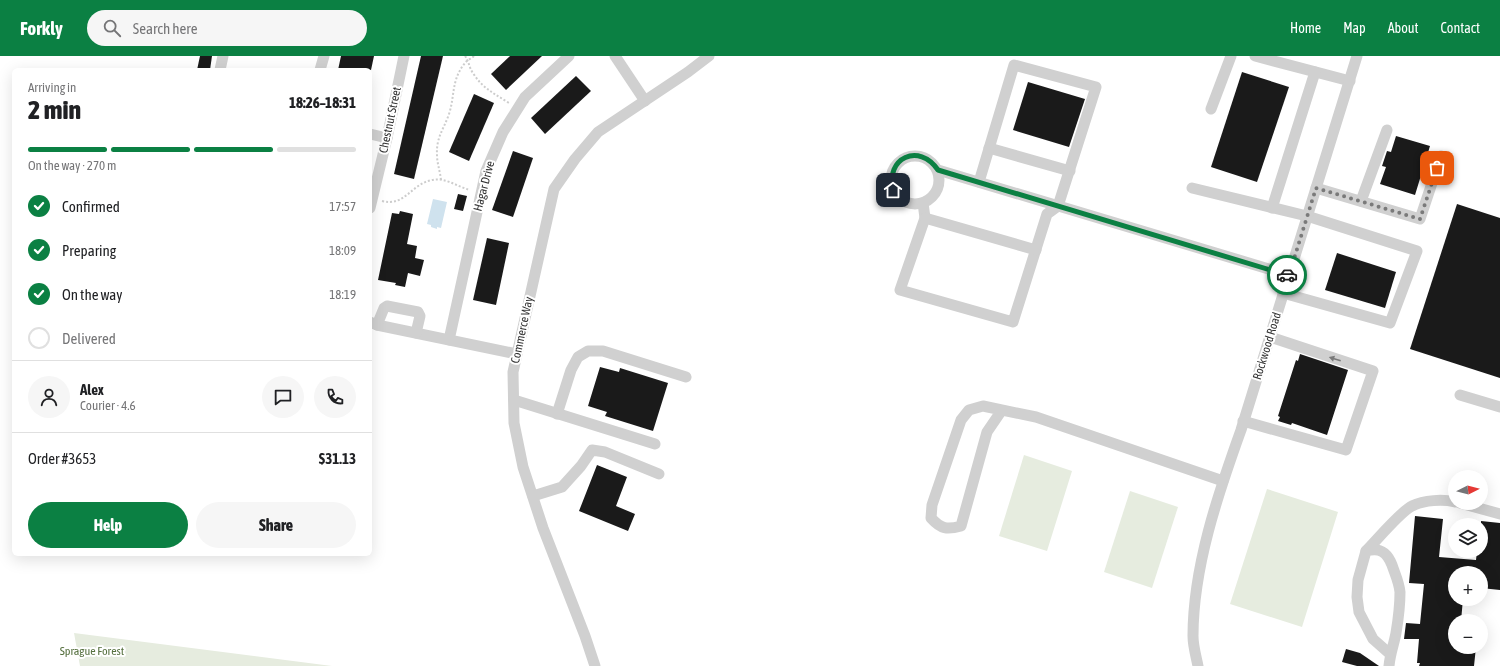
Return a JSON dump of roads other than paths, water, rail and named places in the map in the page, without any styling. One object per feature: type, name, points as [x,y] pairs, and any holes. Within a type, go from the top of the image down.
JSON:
[{"type":"street","points":[[220,68],[223,56]]},
{"type":"street","points":[[321,68],[324,56]]},
{"type":"street","name":"Chestnut Street","points":[[372,199],[387,138],[404,56]]},
{"type":"street","name":"Hagar Drive","points":[[449,340],[486,171],[503,132],[525,97],[569,56]]},
{"type":"street","points":[[615,56],[645,101]]},
{"type":"street","name":"Commerce Way","points":[[595,666],[585,636],[543,528],[523,467],[514,423],[513,372],[554,189],[598,132],[688,72],[709,56]]},
{"type":"street","points":[[1211,109],[1231,56]]},
{"type":"street","points":[[1255,56],[1350,81]]},
{"type":"street","name":"Rockwood Road","points":[[1198,666],[1193,638],[1195,594],[1223,481],[1242,426],[1358,56]]},
{"type":"street","points":[[923,203],[925,218],[900,290],[1013,322],[1048,214],[1058,206],[1096,87],[1014,65],[979,182]]},
{"type":"street","points":[[1272,208],[1315,72]]},
{"type":"street","points":[[1361,202],[1387,130]]},
{"type":"street","points":[[372,134],[387,138]]},
{"type":"street","points":[[989,148],[1070,171]]},
{"type":"street","points":[[918,155],[926,158],[933,163],[938,170],[940,178],[937,192],[932,198],[923,203],[911,204],[904,202],[898,197],[892,186],[892,173],[896,165],[902,159],[909,156],[918,155]]},
{"type":"street","points":[[1316,188],[1420,219],[1442,156]]},
{"type":"street","points":[[938,170],[1289,275]]},
{"type":"street","points":[[1192,188],[1307,216],[1417,251],[1390,322],[1283,293]]},
{"type":"street","points":[[925,218],[1036,250]]},
{"type":"street","points":[[416,333],[420,316],[418,312],[388,306],[384,308],[373,323],[416,333],[517,354]]},
{"type":"street","points":[[1242,426],[1346,450],[1373,371],[1270,337]]},
{"type":"street","points":[[557,414],[571,370],[578,357],[588,351],[603,351],[686,377]]},
{"type":"street","points":[[1460,395],[1500,407]]},
{"type":"street","points":[[514,400],[655,444]]},
{"type":"street","points":[[1002,410],[988,432],[960,526],[950,529],[938,526],[932,518],[932,505],[961,420],[969,410],[983,406],[1036,417],[1223,481]]},
{"type":"street","points":[[532,496],[562,487],[581,466],[592,450],[605,452],[659,474]]},
{"type":"street","points":[[1390,654],[1373,639],[1359,612],[1357,597],[1358,580],[1366,551],[1401,515],[1412,506],[1429,501],[1448,502]]},
{"type":"street","points":[[1485,510],[1500,514]]},
{"type":"street","points":[[1366,551],[1374,549],[1389,556],[1398,580],[1400,592],[1396,632],[1390,654],[1389,666]]},
{"type":"water","points":[[433,199],[447,202],[441,228],[437,227],[437,229],[427,224]]},
{"type":"park label","name":"Sprague Forest","points":[[92,651]]}]
